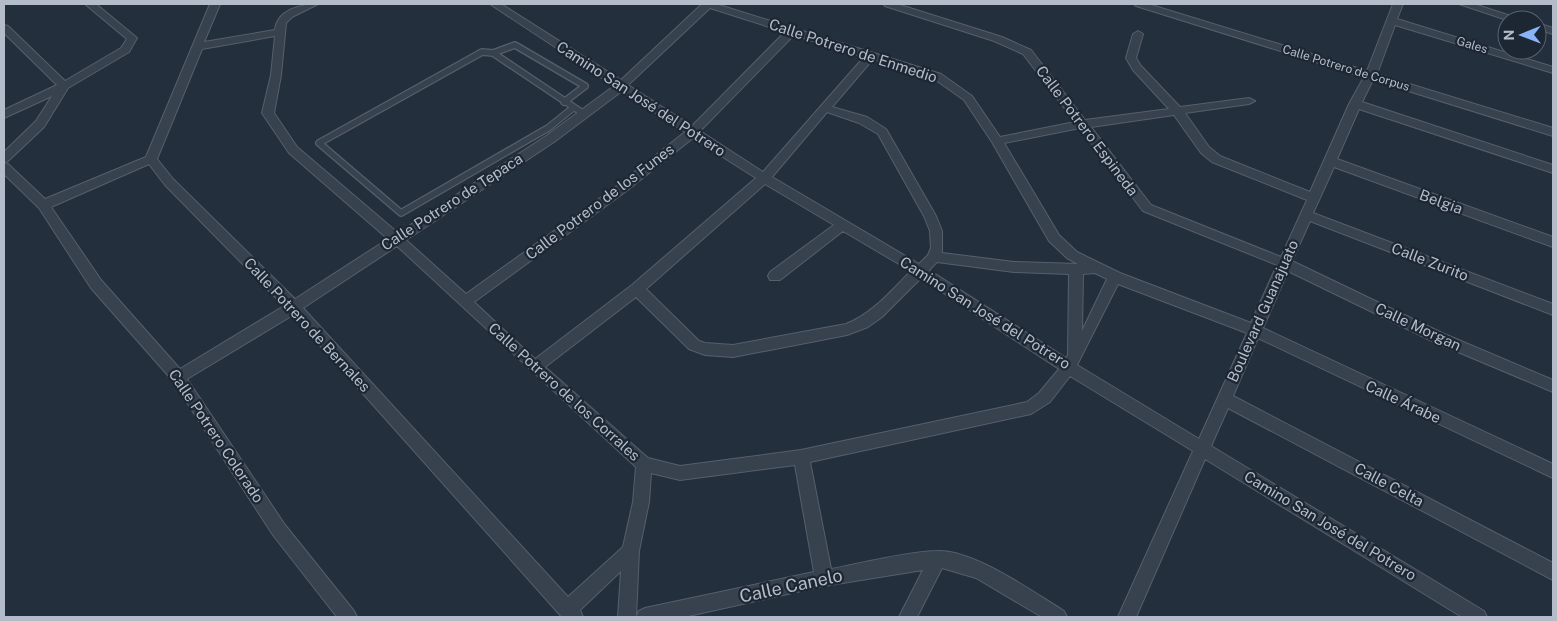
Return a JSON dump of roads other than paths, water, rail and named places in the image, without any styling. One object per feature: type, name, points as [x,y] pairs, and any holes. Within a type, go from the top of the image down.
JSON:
[{"type":"street","points":[[4,114],[64,86],[125,50],[130,44],[132,38],[90,4]]},
{"type":"street","points":[[44,206],[151,159],[196,46],[215,4]]},
{"type":"street","points":[[196,46],[280,27],[288,15],[313,4]]},
{"type":"street","name":"Camino San José del Potrero","points":[[495,4],[764,178],[841,226],[921,271],[1071,361],[1202,448],[1478,617]]},
{"type":"street","name":"Calle Potrero de Tepaca","points":[[178,377],[294,307],[396,238],[550,140],[578,111],[621,86],[708,4]]},
{"type":"street","name":"Calle Potrero de Enmedio","points":[[708,4],[937,76],[968,98],[997,141],[1054,238],[1072,255],[1115,277],[1255,330]]},
{"type":"street","name":"Calle Potrero Espineda","points":[[888,4],[998,39],[1027,52],[1084,124],[1146,208],[1284,263]]},
{"type":"street","name":"Boulevard Guanajuato","points":[[1127,617],[1284,263],[1369,78],[1398,4]]},
{"type":"street","points":[[1464,4],[1497,14]]},
{"type":"street","name":"Calle Potrero de Corpus","points":[[1146,5],[1369,78],[1553,132]]},
{"type":"street","name":"Gales","points":[[1392,21],[1553,70]]},
{"type":"street","name":"Calle Potrero de los Corrales","points":[[280,27],[276,76],[268,113],[294,150],[396,238],[535,368],[644,464],[680,473],[801,457],[1031,408],[1052,391],[1071,361]]},
{"type":"street","points":[[4,28],[64,86]]},
{"type":"street","name":"Calle Potrero de los Funes","points":[[465,302],[621,189],[693,132],[793,30]]},
{"type":"street","points":[[1138,34],[1131,58],[1136,68],[1177,111],[1205,150],[1216,159],[1230,166],[1314,198]]},
{"type":"street","points":[[535,368],[637,290],[764,178],[870,56]]},
{"type":"street","points":[[4,158],[40,124],[64,86]]},
{"type":"street","points":[[1358,99],[1553,169]]},
{"type":"street","points":[[997,141],[1084,124],[1249,101]]},
{"type":"street","points":[[637,290],[694,345],[705,349],[732,351],[834,333],[862,323],[877,313],[892,296],[921,271],[934,257],[937,248],[936,231],[930,216],[882,132],[863,120],[825,108]]},
{"type":"street","name":"Calle Potrero de Bernales","points":[[151,159],[169,182],[294,307],[571,614]]},
{"type":"street","name":"Belgia","points":[[1330,162],[1553,242]]},
{"type":"street","name":"Calle Potrero Colorado","points":[[4,167],[44,206],[96,284],[178,377],[279,530],[348,617]]},
{"type":"street","name":"Calle Zurito","points":[[1306,215],[1553,310]]},
{"type":"street","points":[[775,276],[841,226]]},
{"type":"street","points":[[934,257],[991,267],[1058,271],[1096,268]]},
{"type":"street","name":"Calle Morgan","points":[[1284,263],[1437,337],[1553,386]]},
{"type":"street","points":[[1071,361],[1076,269]]},
{"type":"street","points":[[1071,361],[1115,277]]},
{"type":"street","name":"Calle Árabe","points":[[1255,330],[1553,471]]},
{"type":"street","name":"Calle Celta","points":[[1224,399],[1553,572]]},
{"type":"street","points":[[801,457],[824,578]]},
{"type":"street","points":[[627,617],[631,551],[641,502],[644,464]]},
{"type":"street","points":[[571,614],[631,551]]},
{"type":"street","points":[[908,617],[938,559]]},
{"type":"street","name":"Calle Canelo","points":[[646,617],[824,578],[938,559],[959,563],[982,572],[1058,617]]},
{"type":"lane","points":[[493,53],[564,102],[578,111],[401,213],[319,143],[482,52],[493,53],[515,45],[585,86],[564,102]]}]
